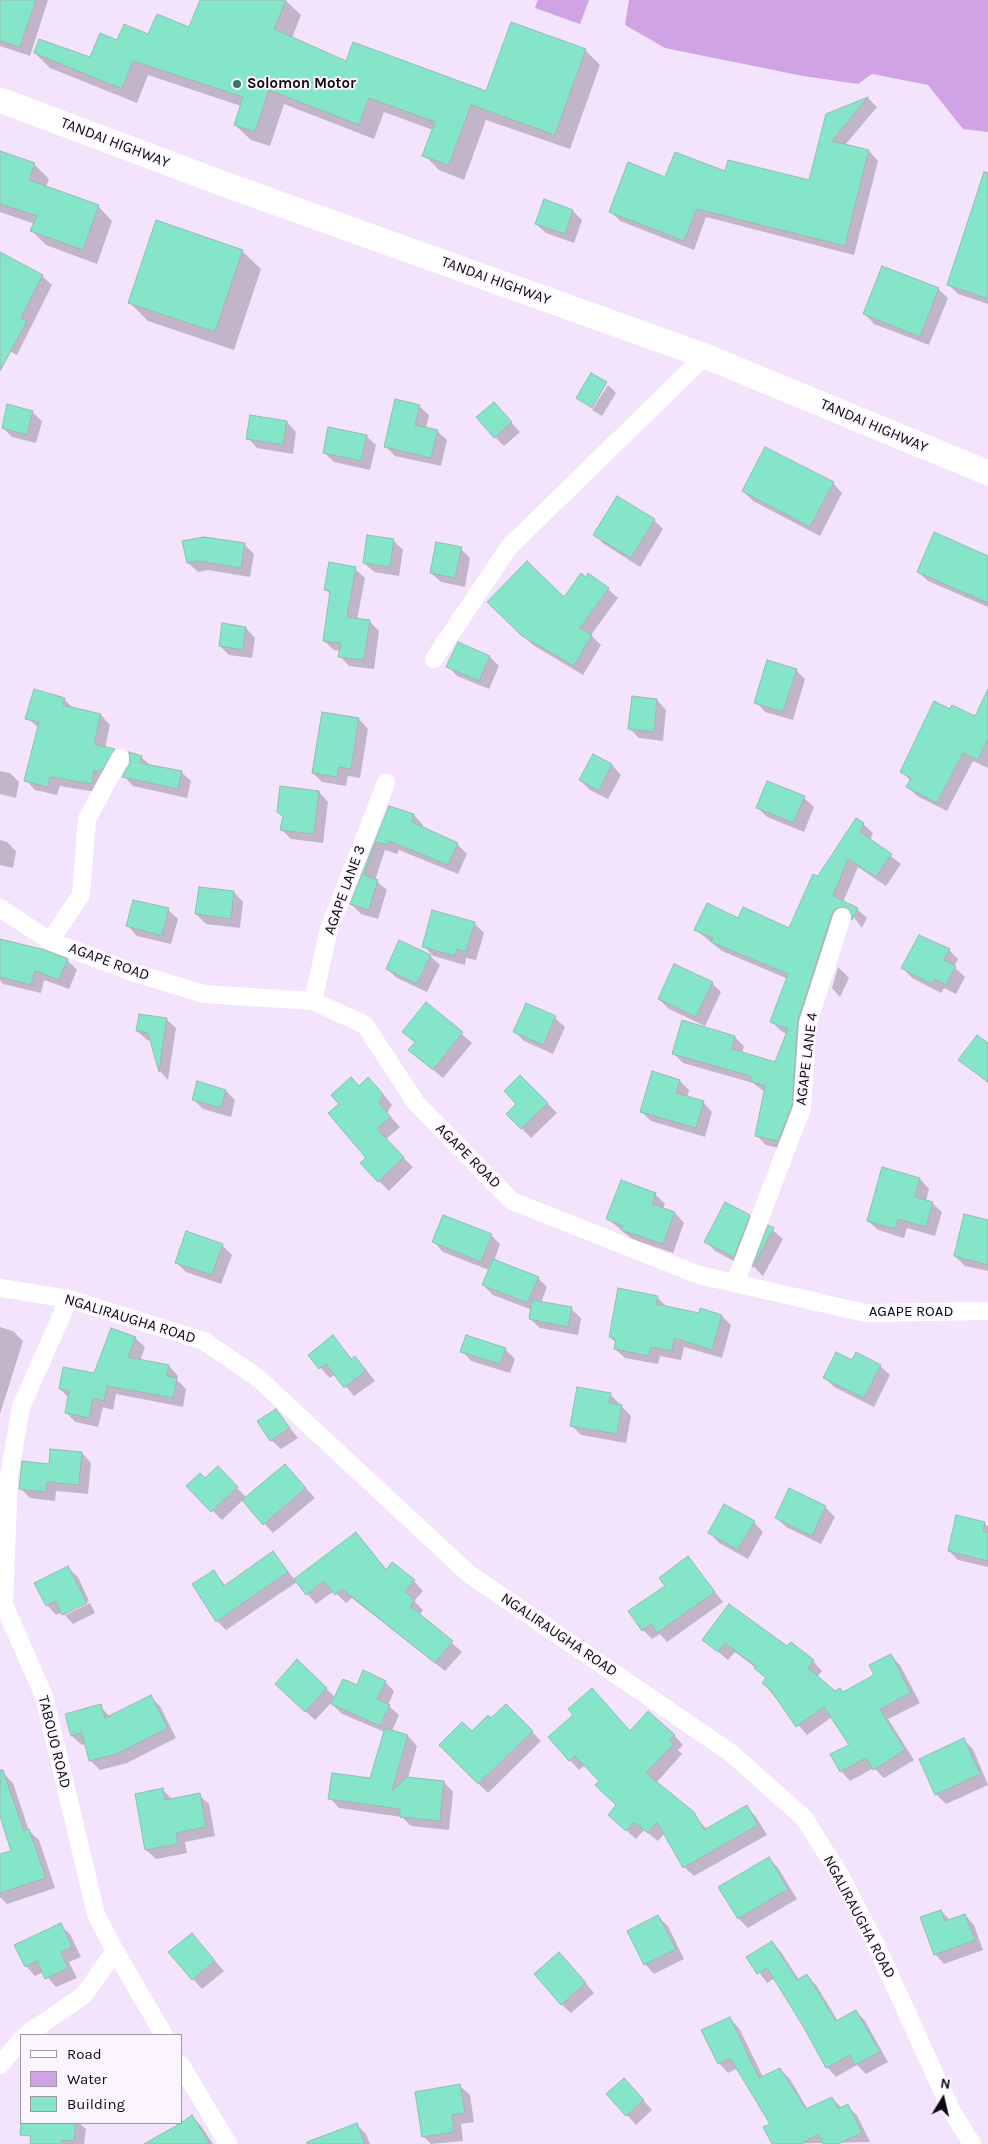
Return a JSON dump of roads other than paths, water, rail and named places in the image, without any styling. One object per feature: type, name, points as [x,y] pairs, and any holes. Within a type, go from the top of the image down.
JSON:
[{"type":"main road","name":"TANDAI HIGHWAY","points":[[0,100],[230,186],[705,356],[988,473]]},
{"type":"street","points":[[434,659],[509,547],[705,356]]},
{"type":"street","points":[[50,940],[81,894],[87,819],[120,758]]},
{"type":"street","name":"AGAPE LANE 3","points":[[313,1001],[329,929],[386,783]]},
{"type":"street","name":"AGAPE ROAD","points":[[0,908],[50,940],[135,973],[204,994],[313,1001],[365,1025],[416,1103],[512,1201],[699,1275],[865,1313],[988,1311]]},
{"type":"street","name":"AGAPE LANE 4","points":[[735,1283],[802,1108],[808,1023],[842,917]]},
{"type":"street","name":"NGALIRAUGHA ROAD","points":[[0,1288],[69,1299],[204,1341],[258,1378],[469,1574],[731,1753],[804,1818],[840,1875],[873,1939],[951,2110],[972,2144]]},
{"type":"street","name":"TABOUO ROAD","points":[[69,1299],[21,1407],[9,1476],[4,1605],[44,1696],[96,1914],[115,1951],[163,2034]]},
{"type":"street","points":[[27,2034],[84,1995],[115,1951]]},
{"type":"street","points":[[0,2064],[20,2041]]},
{"type":"street","points":[[182,2067],[228,2144]]},
{"type":"water","points":[[538,0],[589,0],[580,24],[535,8]]},
{"type":"water","points":[[629,0],[988,0],[988,132],[963,129],[928,85],[872,74],[858,84],[803,76],[665,48],[625,25]]},
{"type":"place","name":"Solomon Motor","points":[[237,84]]}]
